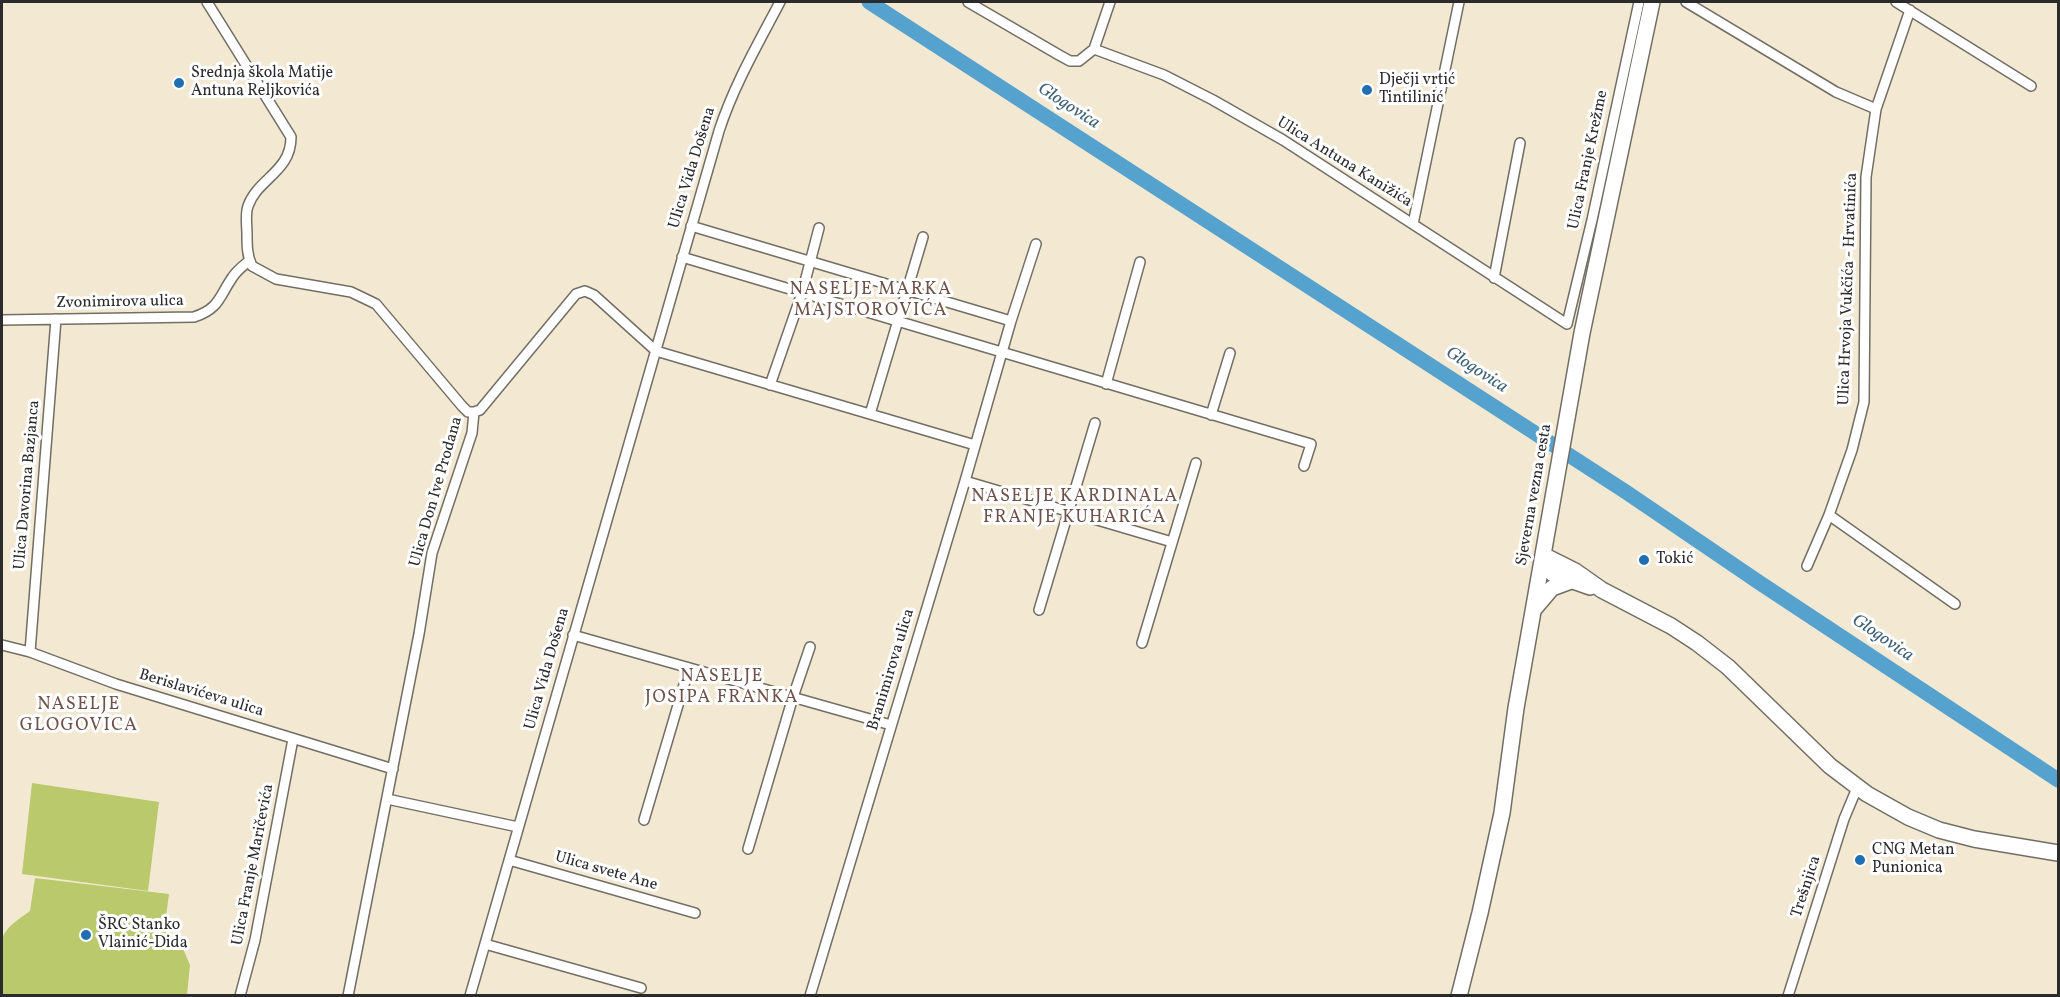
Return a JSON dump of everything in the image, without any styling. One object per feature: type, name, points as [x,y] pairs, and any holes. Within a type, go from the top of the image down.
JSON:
[{"type":"main road","name":"Sjeverna vezna cesta","points":[[1459,996],[1502,813],[1516,708],[1598,222],[1652,2]]},
{"type":"main road","points":[[1542,559],[1553,574],[1602,590]]},
{"type":"main road","points":[[1542,559],[1575,571],[1602,590],[1671,626],[1697,643],[1728,667],[1830,766],[1857,788],[1908,817],[1939,830],[1974,839],[2058,853]]},
{"type":"main road","points":[[1533,613],[1548,591],[1559,584],[1571,581]]},
{"type":"street","points":[[207,2],[291,137],[285,163],[255,193],[247,208],[249,261],[255,269],[276,279],[351,292],[376,304],[462,406],[468,412],[474,412]]},
{"type":"street","name":"Ulica Vida Došena","points":[[470,996],[728,102],[780,2]]},
{"type":"street","points":[[968,2],[1070,61],[1079,61],[1094,49],[1110,2]]},
{"type":"street","points":[[1413,224],[1458,2]]},
{"type":"street","name":"Ulica Franje Krežme","points":[[1567,324],[1598,222],[1639,2]]},
{"type":"street","points":[[1686,2],[1836,92],[1876,109]]},
{"type":"street","points":[[1896,2],[2031,86]]},
{"type":"street","name":"Ulica Hrvoja Vukčića - Hrvatinića","points":[[1807,566],[1829,515],[1852,450],[1864,402],[1866,177],[1876,109],[1910,10]]},
{"type":"street","name":"Ulica Antuna Kanižića","points":[[1094,49],[1164,75],[1214,100],[1283,140],[1567,324]]},
{"type":"street","points":[[1494,278],[1520,143]]},
{"type":"street","points":[[691,226],[1011,321]]},
{"type":"street","points":[[770,385],[802,293],[819,228]]},
{"type":"street","points":[[870,414],[923,237]]},
{"type":"street","name":"Branimirova ulica","points":[[810,996],[1036,244]]},
{"type":"street","points":[[682,257],[1311,444],[1304,466]]},
{"type":"street","name":"Zvonimirova ulica","points":[[2,320],[194,317],[214,308],[232,277],[249,261]]},
{"type":"street","points":[[1106,384],[1140,262]]},
{"type":"street","name":"Ulica Don Ive Prodana","points":[[348,996],[419,634],[432,553],[472,433],[474,412],[480,410],[576,294],[581,292],[585,291],[594,295],[656,351]]},
{"type":"street","name":"Ulica Davorina Bazjanca","points":[[30,652],[56,319]]},
{"type":"street","points":[[656,351],[975,445]]},
{"type":"street","points":[[1211,415],[1230,353]]},
{"type":"street","points":[[1039,610],[1095,423]]},
{"type":"street","points":[[1142,643],[1196,463]]},
{"type":"street","points":[[965,481],[1172,542]]},
{"type":"street","points":[[1829,515],[1955,604]]},
{"type":"street","points":[[573,635],[891,726]]},
{"type":"street","name":"Berislavićeva ulica","points":[[2,645],[30,652],[116,684],[393,770]]},
{"type":"street","points":[[748,849],[810,647]]},
{"type":"street","points":[[644,820],[689,668]]},
{"type":"street","name":"Ulica Franje Maričevića","points":[[240,996],[255,940],[293,739]]},
{"type":"street","name":"Trešnjica","points":[[1788,996],[1844,819],[1857,788]]},
{"type":"street","points":[[387,799],[518,827]]},
{"type":"street","name":"Ulica svete Ane","points":[[509,860],[695,913]]},
{"type":"street","points":[[485,944],[640,988]]},
{"type":"green space","points":[[32,783],[159,802],[148,891],[22,874]]},
{"type":"green space","name":"ŠRC Stanko Vlainić-Dida","points":[[35,878],[169,894],[164,931],[181,944],[190,965],[187,995],[2,995],[2,938],[11,926],[30,911]]},
{"type":"waterway","name":"Glogovica","points":[[869,2],[1626,492],[2058,780]]},
{"type":"place","name":"Srednja škola Matije Antuna Reljkovića","points":[[179,83]]},
{"type":"place","name":"Dječji vrtić Tintilinić","points":[[1367,90]]},
{"type":"place","name":"Tokić","points":[[1644,560]]},
{"type":"place","name":"CNG Metan Punionica","points":[[1860,860]]},
{"type":"place","name":"ŠRC Stanko Vlainić-Dida","points":[[86,935]]},
{"type":"district","name":"NASELJE MARKA MAJSTOROVIĆA","points":[[871,301]]},
{"type":"district","name":"NASELJE KARDINALA FRANJE KUHARIĆA","points":[[1075,508]]},
{"type":"district","name":"NASELJE JOSIPA FRANKA","points":[[722,688]]},
{"type":"district","name":"NASELJE GLOGOVICA","points":[[79,716]]}]
